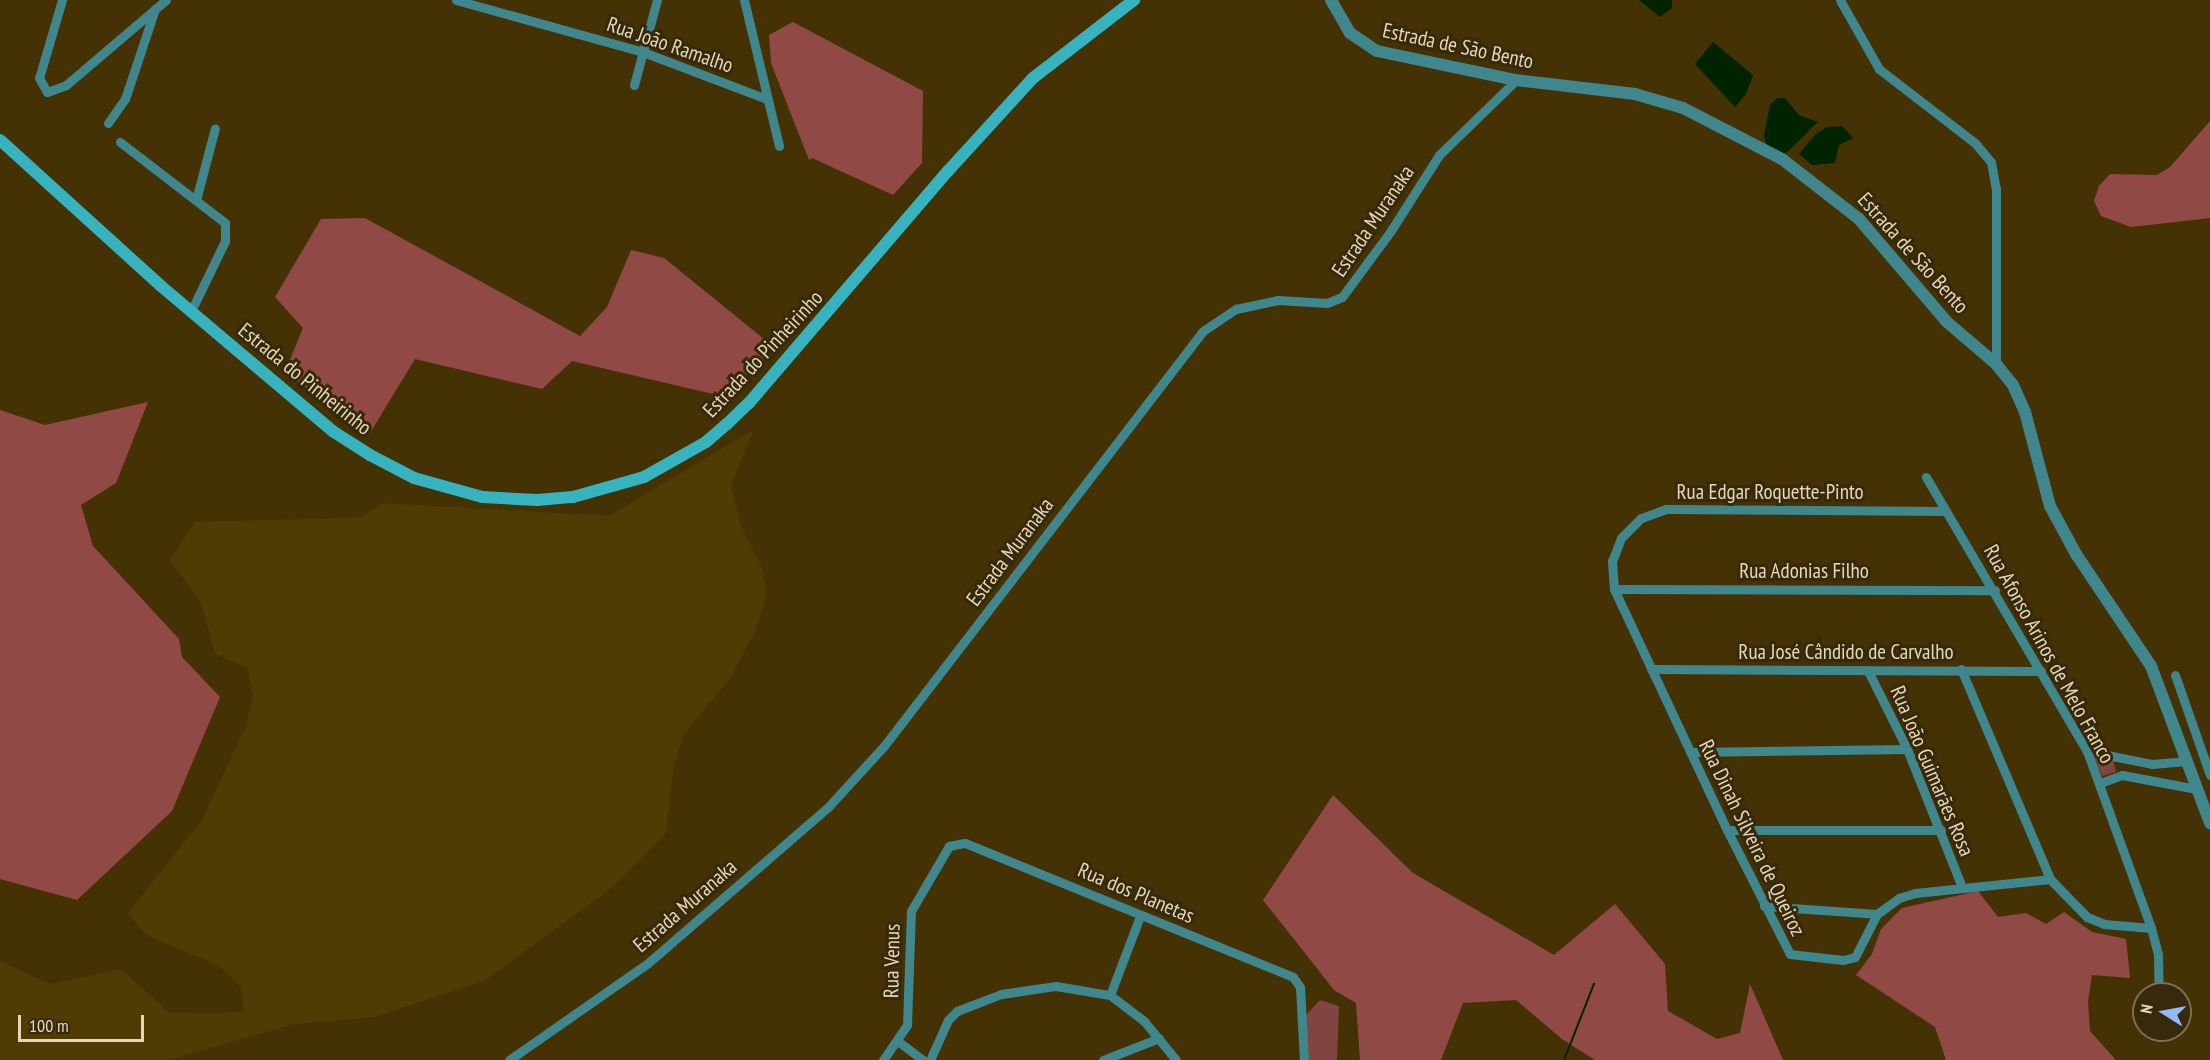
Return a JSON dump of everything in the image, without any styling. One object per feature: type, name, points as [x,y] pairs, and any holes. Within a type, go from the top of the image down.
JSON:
[{"type":"main road","name":"Estrada do Pinheirinho","points":[[0,140],[191,311],[334,432],[414,478],[471,495],[508,500],[573,497],[621,485],[664,467],[706,442],[749,403],[948,171],[1034,78],[1134,0]]},
{"type":"street","points":[[62,0],[39,78],[47,92],[58,90],[166,0]]},
{"type":"street","name":"Rua João Ramalho","points":[[456,0],[643,52],[767,99]]},
{"type":"street","points":[[634,85],[657,0]]},
{"type":"street","points":[[744,0],[779,146]]},
{"type":"street","points":[[1840,0],[1879,69],[1975,143],[1991,162],[1996,189],[1996,364]]},
{"type":"street","name":"Estrada de São Bento","points":[[1332,1],[1350,33],[1377,51],[1516,80],[1607,90],[1658,100],[1759,145],[1811,178],[1859,219],[1947,322],[1996,364],[2019,397],[2050,506],[2076,554],[2151,666],[2210,823]]},
{"type":"street","points":[[108,123],[125,99],[156,7]]},
{"type":"street","name":"Estrada Muranaka","points":[[509,1060],[657,956],[700,922],[786,839],[829,806],[884,746],[1203,331],[1236,309],[1278,300],[1327,303],[1342,297],[1390,232],[1439,155],[1516,80]]},
{"type":"street","points":[[196,200],[215,128]]},
{"type":"street","points":[[120,142],[225,223],[227,233],[191,311]]},
{"type":"street","name":"Rua Afonso Arinos de Melo Franco","points":[[1926,477],[1995,590],[2087,751],[2151,928],[2158,955],[2159,982]]},
{"type":"street","name":"Rua Edgar Roquette-Pinto","points":[[1614,589],[1612,561],[1621,538],[1641,518],[1660,511],[1686,507],[1946,511]]},
{"type":"street","name":"Rua Adonias Filho","points":[[1614,589],[1995,590]]},
{"type":"street","name":"Rua Dinah Silveira de Queiroz","points":[[1614,589],[1785,949],[1801,958],[1855,957],[1877,914],[1899,898],[1961,885],[2050,879]]},
{"type":"street","name":"Rua José Cândido de Carvalho","points":[[1651,669],[2041,671]]},
{"type":"street","points":[[1961,669],[2050,879],[2086,917],[2104,924],[2151,928]]},
{"type":"street","name":"Rua João Guimarães Rosa","points":[[1868,670],[1907,749],[1961,885]]},
{"type":"street","points":[[2175,675],[2210,775]]},
{"type":"street","points":[[1690,752],[1907,749]]},
{"type":"street","points":[[2087,751],[2159,765],[2187,761]]},
{"type":"street","points":[[2118,758],[2122,775]]},
{"type":"street","points":[[2100,783],[2122,775],[2197,789]]},
{"type":"street","points":[[1727,830],[1941,830]]},
{"type":"street","name":"Rua dos Planetas","points":[[965,843],[1293,977],[1300,987],[1304,1060]]},
{"type":"street","name":"Rua Venus","points":[[883,1060],[899,1042],[910,1004],[911,911],[950,846],[965,843]]},
{"type":"street","points":[[1764,906],[1877,914]]},
{"type":"street","points":[[1110,995],[1140,916]]},
{"type":"street","points":[[930,1060],[948,1020],[957,1011],[986,998],[1056,986],[1110,995],[1159,1038],[1176,1060]]},
{"type":"street","points":[[1103,1060],[1159,1038]]},
{"type":"street","points":[[899,1042],[923,1060]]},
{"type":"shaded area","points":[[1639,0],[1672,0],[1672,8],[1660,17]]},
{"type":"shaded area","points":[[793,22],[923,91],[922,163],[893,195],[812,158],[809,160],[771,63],[769,35]]},
{"type":"shaded area","points":[[1713,42],[1753,75],[1746,94],[1735,107],[1695,64]]},
{"type":"shaded area","points":[[1777,98],[1785,98],[1799,115],[1818,122],[1785,154],[1767,146],[1764,135],[1770,105]]},
{"type":"shaded area","points":[[2210,121],[2210,218],[2131,227],[2101,216],[2094,201],[2099,186],[2110,174],[2157,175],[2170,167]]},
{"type":"shaded area","points":[[1842,126],[1853,138],[1839,145],[1835,163],[1812,165],[1799,154],[1816,134],[1827,127]]},
{"type":"shaded area","points":[[365,218],[580,336],[607,307],[631,250],[664,258],[774,347],[726,397],[572,361],[542,389],[415,359],[370,433],[285,372],[303,328],[275,297],[321,219]]},
{"type":"shaded area","points":[[148,402],[116,483],[81,505],[93,546],[179,639],[182,657],[220,697],[172,811],[77,900],[0,879],[0,410],[45,425]]},
{"type":"shaded area","points":[[753,430],[731,486],[741,526],[762,568],[767,594],[755,631],[731,677],[684,734],[674,764],[666,833],[610,889],[486,980],[374,1017],[294,1024],[169,1060],[0,1060],[0,961],[50,984],[121,969],[170,1013],[244,1012],[241,987],[219,966],[146,935],[128,913],[202,820],[246,726],[253,696],[248,668],[215,654],[201,603],[170,560],[195,522],[347,518],[364,516],[382,503],[609,516]]},
{"type":"shaded area","points":[[2094,757],[2113,760],[2116,772],[2102,776]]},
{"type":"shaded area","points":[[1333,795],[1413,873],[1554,955],[1615,904],[1665,964],[1668,1011],[1717,1039],[1740,1033],[1750,984],[1783,1060],[1595,1060],[1562,1039],[1516,1000],[1463,1003],[1441,1060],[1360,1060],[1356,1003],[1334,990],[1263,900]]},
{"type":"shaded area","points":[[1978,891],[1998,917],[2026,913],[2046,924],[2064,912],[2092,932],[2126,939],[2130,978],[2092,975],[2088,1002],[2090,1031],[2116,1060],[1946,1060],[1935,1027],[1856,975],[1872,954],[1881,929],[1902,908]]},
{"type":"shaded area","points":[[1320,1000],[1339,1006],[1337,1060],[1307,1060],[1306,1015]]},
{"type":"waterway","points":[[1564,1060],[1594,984]]}]
